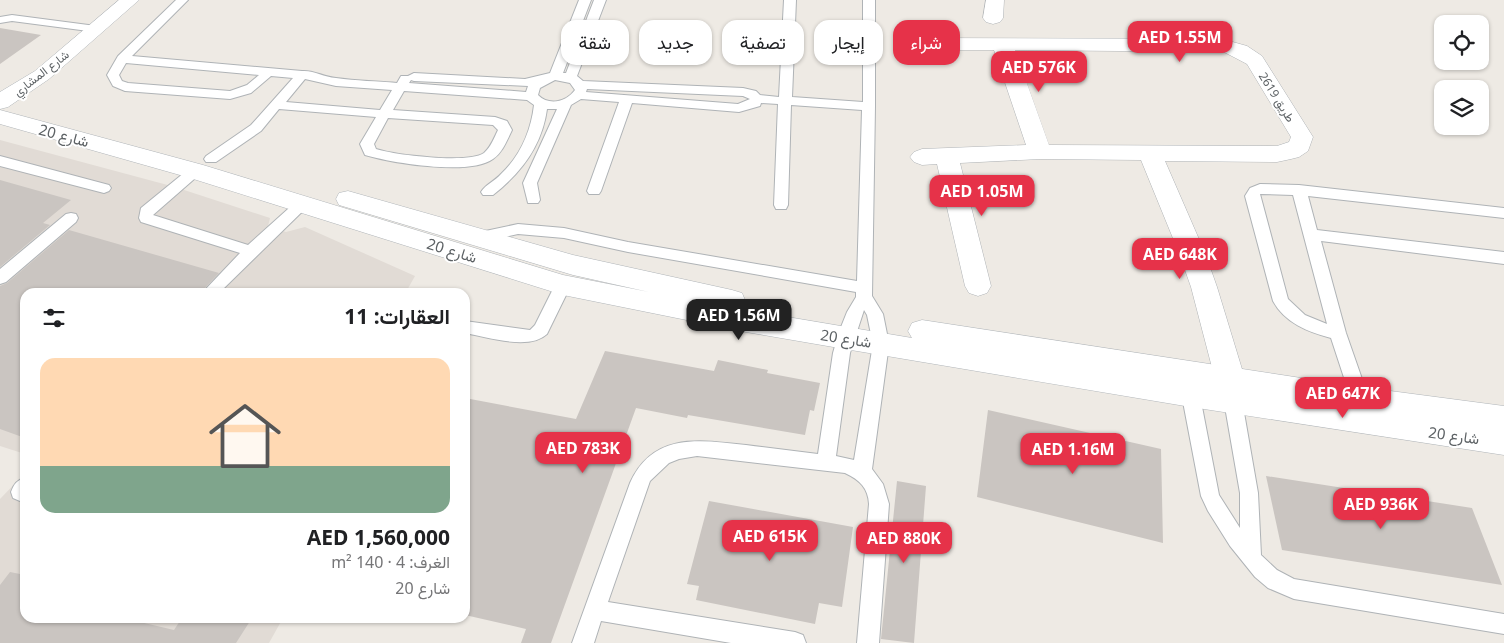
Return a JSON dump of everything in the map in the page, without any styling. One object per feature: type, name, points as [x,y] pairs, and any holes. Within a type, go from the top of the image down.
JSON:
[{"type":"main road","name":"شارع المشاري","points":[[1,98],[88,36],[130,0]]},
{"type":"main road","name":"طريق 2619","points":[[922,158],[1040,152],[1277,154],[1292,152],[1300,146],[1302,136],[1255,60],[1246,53],[1234,48],[1222,45],[960,45]]},
{"type":"main road","points":[[1003,46],[1040,152]]},
{"type":"main road","points":[[34,75],[34,100],[39,111]]},
{"type":"main road","name":"شارع 20","points":[[1,98],[203,165],[480,237],[583,267],[751,304],[849,329]]},
{"type":"main road","name":"شارع 20","points":[[1,98],[203,165],[303,204],[563,285],[736,319],[849,329],[1365,411],[1504,442]]},
{"type":"main road","points":[[1150,153],[1192,254],[1232,390]]},
{"type":"main road","points":[[947,157],[978,286]]},
{"type":"main road","name":"شارع 20","points":[[1365,411],[1504,419]]},
{"type":"lane","points":[[182,0],[122,59],[114,74],[117,83],[124,87],[230,95],[241,93],[251,88],[268,72]]},
{"type":"lane","points":[[555,76],[585,0]]},
{"type":"lane","points":[[533,200],[530,183],[566,103],[577,86],[600,0]]},
{"type":"lane","points":[[781,205],[784,101],[790,0]]},
{"type":"lane","points":[[826,463],[837,380],[849,329],[865,292],[870,106],[869,0]]},
{"type":"lane","points":[[0,20],[12,18],[88,36]]},
{"type":"lane","points":[[122,59],[302,74],[336,82],[525,83],[555,76],[577,86],[626,99],[739,108],[755,103],[756,98]]},
{"type":"lane","points":[[251,250],[146,218],[146,212],[203,165],[256,128],[277,106],[302,74]]},
{"type":"lane","points":[[488,192],[508,177],[526,151],[540,115],[534,86],[539,81]]},
{"type":"lane","points":[[404,82],[536,100],[548,105],[566,103]]},
{"type":"lane","points":[[277,106],[384,114],[495,121],[502,124],[504,130],[491,155],[472,163],[393,159],[370,152],[367,144],[384,114],[404,82]]},
{"type":"lane","points":[[577,86],[743,92],[752,94],[756,98],[870,106]]},
{"type":"lane","points":[[594,191],[626,99]]},
{"type":"lane","points":[[0,161],[104,188]]},
{"type":"lane","points":[[1338,333],[1316,328],[1304,322],[1290,313],[1281,301],[1252,196],[1255,191],[1260,189],[1299,190],[1504,213]]},
{"type":"lane","points":[[1299,190],[1338,333],[1365,411]]},
{"type":"lane","points":[[215,288],[251,250],[303,204]]},
{"type":"lane","points":[[0,278],[71,218]]},
{"type":"lane","points":[[480,237],[518,229],[564,233],[865,292]]},
{"type":"lane","points":[[1311,235],[1504,258]]},
{"type":"lane","points":[[470,328],[526,337],[535,335],[563,285]]},
{"type":"lane","points":[[862,471],[880,334],[875,314],[865,292]]},
{"type":"lane","points":[[1189,384],[1210,496],[1226,522],[1261,568],[1271,577],[1294,589],[1504,624]]},
{"type":"lane","points":[[1232,390],[1249,493],[1251,555]]},
{"type":"lane","points":[[583,643],[644,473],[662,457],[679,450],[697,448],[847,465],[869,476],[879,495],[868,643]]},
{"type":"lane","points":[[594,610],[795,643]]},
{"type":"shaded area","points":[[0,140],[175,187],[270,218],[268,226],[286,232],[305,227],[415,276],[408,288],[20,288],[20,452],[0,446]]},
{"type":"shaded area","points":[[20,478],[20,623],[280,623],[269,643],[0,643],[0,499]]},
{"type":"building","points":[[0,28],[41,35],[0,64]]},
{"type":"building","points":[[0,180],[71,200],[43,223],[50,225],[0,267]]},
{"type":"building","points":[[69,230],[219,273],[205,288],[20,288],[20,436],[0,429],[0,286],[7,283]]},
{"type":"building","points":[[605,351],[714,371],[718,360],[768,370],[767,373],[820,383],[814,411],[810,410],[805,435],[688,415],[687,418],[636,408],[551,643],[521,643],[526,629],[470,616],[470,399],[576,419]]},
{"type":"building","points":[[988,410],[1161,449],[1163,543],[977,497]]},
{"type":"building","points":[[1266,476],[1472,508],[1502,585],[1282,550]]},
{"type":"building","points":[[897,481],[926,486],[914,643],[881,639]]},
{"type":"building","points":[[709,501],[853,527],[842,607],[819,603],[815,624],[696,600],[699,586],[687,584]]},
{"type":"building","points":[[10,572],[20,574],[20,623],[144,623],[174,630],[179,623],[249,623],[236,643],[0,643],[0,585]]}]
